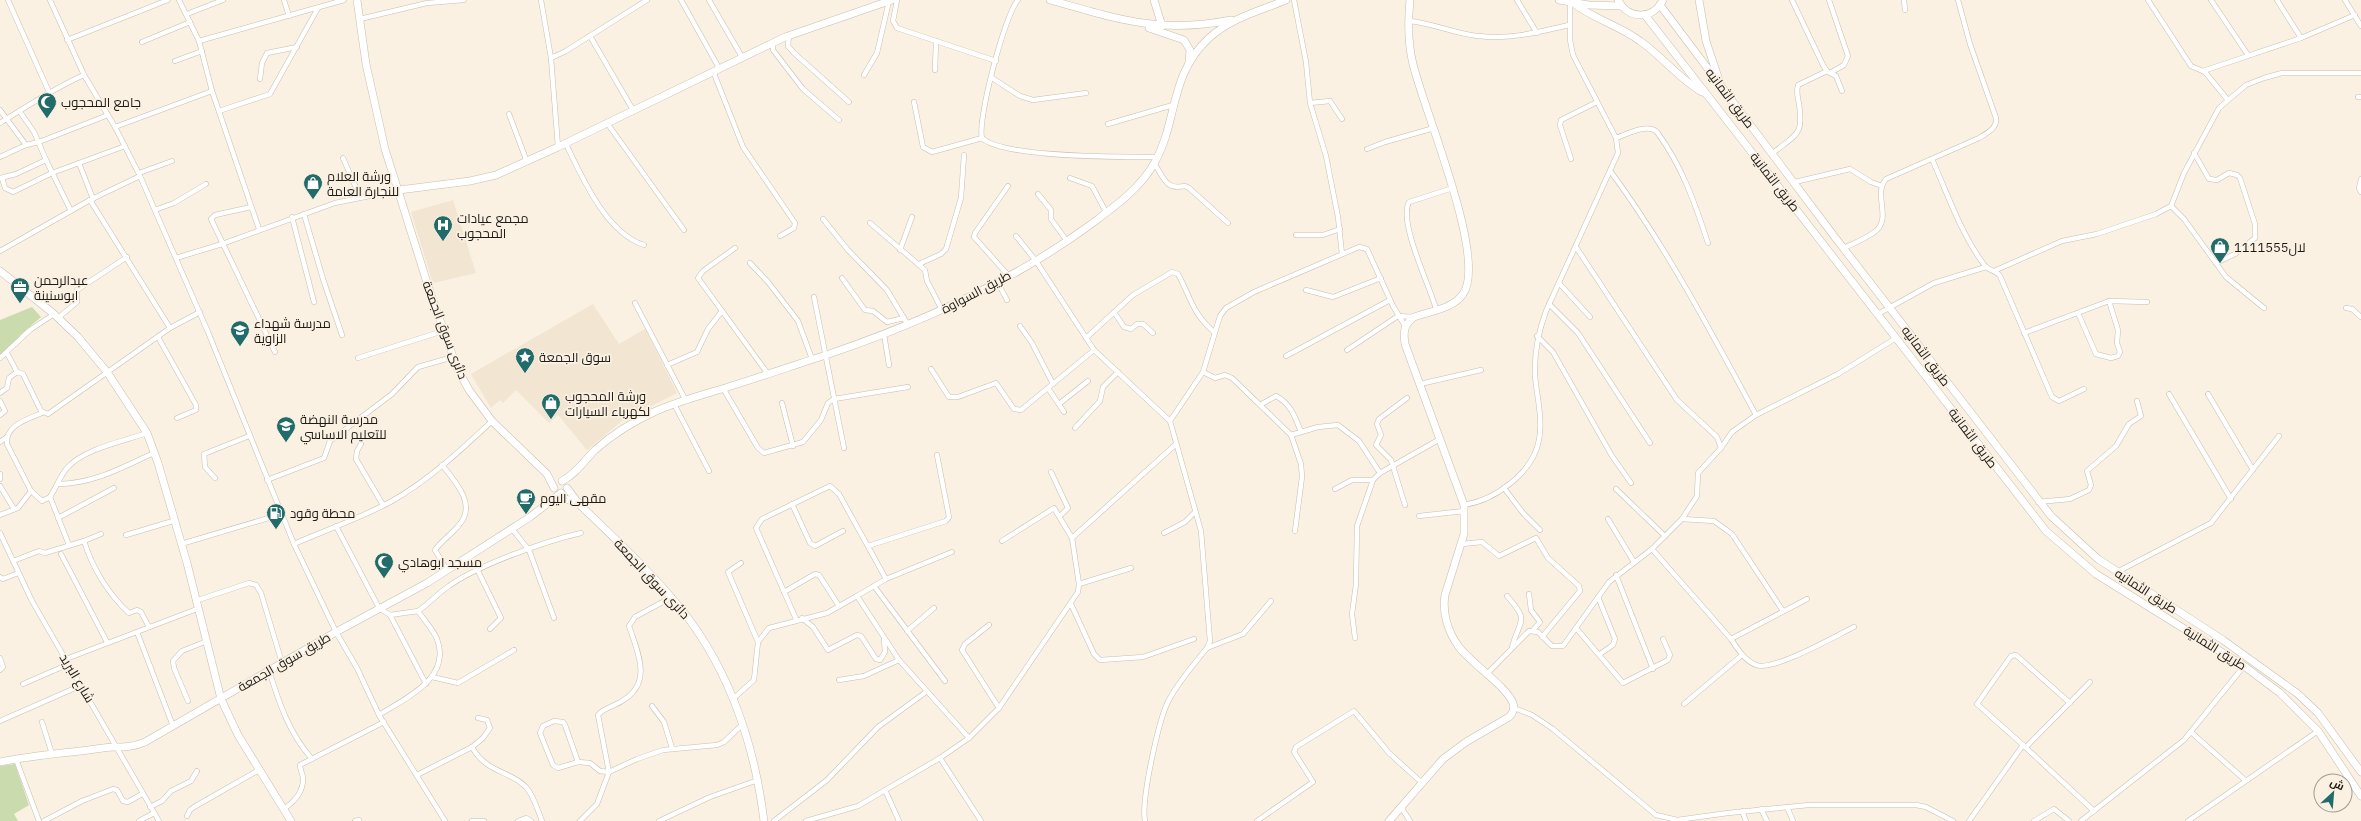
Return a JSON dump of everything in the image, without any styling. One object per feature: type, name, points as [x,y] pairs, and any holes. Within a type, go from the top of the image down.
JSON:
[{"type":"street","points":[[8,0],[49,92]]},
{"type":"street","points":[[50,0],[84,75],[115,127],[140,175],[200,312],[294,544],[336,632],[357,668],[384,722],[445,821]]},
{"type":"street","points":[[67,40],[168,0]]},
{"type":"street","points":[[179,0],[200,41],[212,91],[259,230]]},
{"type":"street","points":[[187,14],[224,0]]},
{"type":"street","points":[[284,0],[289,16]]},
{"type":"street","points":[[200,41],[344,0]]},
{"type":"street","name":"دائرى سوق الجمعة","points":[[357,0],[372,91],[398,190],[443,331],[461,378],[492,421],[561,488],[577,501],[672,597],[709,650],[734,698],[743,724],[758,780],[764,821]]},
{"type":"street","points":[[360,19],[427,1],[464,0]]},
{"type":"street","points":[[541,0],[551,58],[558,147]]},
{"type":"street","points":[[551,58],[590,36],[647,0]]},
{"type":"street","points":[[682,0],[716,70],[743,147],[795,222],[794,228],[780,236]]},
{"type":"street","points":[[709,0],[742,57]]},
{"type":"street","points":[[897,0],[894,25],[897,28],[996,61]]},
{"type":"street","points":[[982,138],[996,61],[1010,13],[1018,0]]},
{"type":"street","points":[[1050,0],[1133,23],[1184,40],[1190,50],[1187,67]]},
{"type":"street","points":[[1154,0],[1162,26]]},
{"type":"street","name":"طريق السواوة","points":[[561,488],[595,450],[617,433],[654,412],[685,399],[768,374],[812,358],[827,355],[908,325],[942,310],[1036,261],[1067,241],[1140,184],[1156,160],[1179,82],[1187,67],[1208,39],[1237,18],[1286,0]]},
{"type":"street","points":[[1294,0],[1306,62],[1310,103],[1326,156],[1340,229],[1342,254]]},
{"type":"street","points":[[1347,350],[1398,316],[1414,317],[1449,306],[1460,298],[1468,280],[1464,234],[1453,188],[1413,63],[1409,21],[1410,0]]},
{"type":"street","points":[[1517,0],[1537,33]]},
{"type":"street","points":[[1559,0],[1571,3],[1619,3],[1632,14],[1645,15],[1661,2]]},
{"type":"street","points":[[1699,0],[1706,41],[1721,86]]},
{"type":"street","points":[[1792,0],[1828,72],[1836,76],[1842,91]]},
{"type":"street","points":[[1773,153],[1800,129],[1802,119],[1797,90],[1798,85],[1844,65],[1848,56],[1829,0]]},
{"type":"street","points":[[1904,0],[1905,10]]},
{"type":"street","points":[[1844,248],[1870,235],[1879,228],[1882,216],[1882,186],[1886,179],[1986,134],[1994,127],[1996,122],[1970,44],[1958,0]]},
{"type":"street","points":[[2148,0],[2191,66],[2203,71],[2209,76],[2227,99]]},
{"type":"street","points":[[2211,0],[2248,55]]},
{"type":"street","points":[[2277,0],[2301,38]]},
{"type":"street","points":[[2345,0],[2361,26]]},
{"type":"street","points":[[176,258],[222,244],[292,217],[360,197],[398,190],[485,178],[527,162],[566,144],[773,43],[887,1]]},
{"type":"street","points":[[864,75],[877,53],[887,1]]},
{"type":"street","name":"طريق الثمانيه","points":[[1661,2],[1721,86],[2038,502],[2066,532],[2116,572],[2223,640],[2298,694],[2322,719],[2361,772]]},
{"type":"street","points":[[1419,516],[1464,508],[1478,503],[1504,488],[1528,464],[1539,440],[1535,359],[1537,336],[1549,304],[1611,172],[1619,149],[1616,138],[1573,55],[1569,25],[1571,3]]},
{"type":"street","points":[[1571,3],[1640,40],[1690,84],[1706,94]]},
{"type":"street","points":[[219,111],[270,94],[318,8]]},
{"type":"street","name":"طريق الثمانية","points":[[1645,15],[2046,531],[2096,574],[2244,666],[2280,693],[2318,731],[2361,796]]},
{"type":"street","points":[[2203,71],[2301,38],[2355,15]]},
{"type":"street","points":[[1133,23],[1162,26],[1195,25],[1237,18]]},
{"type":"street","points":[[1409,21],[1430,24],[1479,36],[1517,37],[1569,25]]},
{"type":"street","points":[[142,42],[190,22]]},
{"type":"street","points":[[590,36],[633,110]]},
{"type":"street","points":[[789,36],[788,46],[849,102]]},
{"type":"street","points":[[935,70],[936,41]]},
{"type":"street","points":[[773,43],[773,50],[803,89],[839,120]]},
{"type":"street","points":[[260,79],[262,62],[267,53],[297,47]]},
{"type":"street","points":[[175,61],[202,51]]},
{"type":"street","points":[[1994,271],[2062,241],[2097,234],[2156,214],[2171,206],[2194,153],[2219,108],[2227,99],[2255,81],[2282,73],[2361,73]]},
{"type":"street","points":[[0,123],[20,112],[49,92],[84,75]]},
{"type":"street","points":[[992,78],[1020,96],[1033,100],[1086,93]]},
{"type":"street","points":[[115,127],[212,91]]},
{"type":"street","points":[[1310,103],[1330,101],[1342,119]]},
{"type":"street","points":[[914,102],[923,147],[926,150],[932,152],[982,138]]},
{"type":"street","points":[[1571,159],[1560,125],[1561,120],[1597,102]]},
{"type":"street","points":[[1108,124],[1173,105]]},
{"type":"street","points":[[0,110],[5,120],[26,144]]},
{"type":"street","points":[[20,112],[39,142],[52,173],[72,211]]},
{"type":"street","points":[[509,114],[527,162]]},
{"type":"street","points":[[0,157],[26,144],[39,142],[108,115]]},
{"type":"street","points":[[607,123],[684,230]]},
{"type":"street","points":[[1367,149],[1385,142],[1434,128]]},
{"type":"street","points":[[1616,138],[1645,129],[1653,129],[1657,132],[1674,156],[1683,174],[1708,243]]},
{"type":"street","points":[[982,138],[986,142],[1000,147],[1045,153],[1103,158],[1156,160],[1170,186],[1176,188],[1185,186],[1189,188],[1228,223]]},
{"type":"street","points":[[566,144],[588,189],[597,203],[630,240],[644,245]]},
{"type":"street","points":[[46,160],[1,178],[5,188],[14,192],[52,173],[125,146]]},
{"type":"street","points":[[2194,153],[2209,179],[2217,180],[2229,173],[2237,175],[2240,178],[2255,224],[2255,238],[2232,256],[2216,263]]},
{"type":"street","points":[[919,264],[941,254],[946,249],[961,198],[964,155]]},
{"type":"street","points":[[343,158],[360,197]]},
{"type":"street","points":[[1932,159],[1962,228],[1986,267],[2000,276],[2052,398],[2059,401],[2084,388]]},
{"type":"street","points":[[0,251],[92,199],[172,160]]},
{"type":"street","points":[[79,163],[92,199],[170,328]]},
{"type":"street","points":[[1795,182],[1850,169],[1871,182],[1882,186]]},
{"type":"street","points":[[1611,172],[1638,209],[1656,238],[1756,415]]},
{"type":"street","points":[[1070,178],[1092,186],[1106,212]]},
{"type":"street","points":[[2361,179],[2359,188],[2361,192]]},
{"type":"street","points":[[155,210],[174,203],[206,184]]},
{"type":"street","points":[[1008,186],[975,233],[974,237],[1008,275]]},
{"type":"street","points":[[1436,309],[1413,247],[1406,208],[1409,202],[1453,188]]},
{"type":"street","points":[[1038,194],[1051,210],[1051,219],[1067,241]]},
{"type":"street","points":[[2171,206],[2184,219],[2231,282],[2264,308]]},
{"type":"street","points":[[251,207],[212,217],[211,219],[275,352]]},
{"type":"street","points":[[304,214],[323,279],[342,335]]},
{"type":"street","points":[[292,217],[314,302]]},
{"type":"street","points":[[900,250],[912,217]]},
{"type":"street","points":[[823,219],[848,250],[886,290],[908,325]]},
{"type":"street","points":[[870,223],[925,270],[927,281],[942,310]]},
{"type":"street","points":[[1296,235],[1323,235],[1340,229]]},
{"type":"street","points":[[1016,236],[1036,261],[1094,350],[1170,421],[1201,531],[1210,632],[1207,648],[1181,681],[1164,712],[1146,786],[1145,821]]},
{"type":"street","points":[[1170,421],[1203,372],[1214,332],[1220,316],[1226,308],[1254,292],[1342,254],[1364,247],[1370,254],[1390,300],[1405,326],[1405,344],[1464,508],[1464,534],[1445,595],[1445,616],[1460,648],[1509,697],[1514,708],[1532,715],[1553,729],[1656,815],[1669,820],[1689,820],[1742,811],[1787,807],[1916,805],[1926,807],[1952,821]]},
{"type":"street","points":[[735,248],[703,271],[698,278],[768,374]]},
{"type":"street","points":[[1576,248],[1677,400],[1717,437],[1721,448]]},
{"type":"street","points":[[0,358],[30,330],[56,316],[77,302],[76,293],[79,289],[126,257]]},
{"type":"street","points":[[750,263],[768,282],[798,321],[812,358]]},
{"type":"street","points":[[1878,314],[1934,283],[1986,267]]},
{"type":"street","points":[[0,272],[56,316],[78,337],[107,372],[147,434],[181,544],[221,699],[232,723],[291,821]]},
{"type":"street","points":[[1086,338],[1143,288],[1172,272],[1178,274],[1189,302],[1202,322],[1214,332]]},
{"type":"street","points":[[842,278],[865,310],[873,311],[887,322],[904,318]]},
{"type":"street","points":[[1306,290],[1333,297],[1381,278]]},
{"type":"street","points":[[997,281],[1007,300]]},
{"type":"street","points":[[1559,283],[1590,317]]},
{"type":"street","points":[[814,297],[816,316],[827,355],[844,448]]},
{"type":"street","points":[[1286,356],[1390,300]]},
{"type":"street","points":[[2024,333],[2110,301],[2147,302]]},
{"type":"street","points":[[2078,313],[2096,354],[2111,358],[2118,356],[2120,352],[2118,330],[2110,301]]},
{"type":"street","points":[[635,303],[685,399]]},
{"type":"street","points":[[1549,304],[1578,333],[1650,443]]},
{"type":"street","points":[[2346,308],[2352,309],[2361,317]]},
{"type":"street","points":[[667,365],[697,352],[708,329],[722,311]]},
{"type":"street","points":[[0,442],[7,437],[15,425],[42,413],[50,414],[170,328],[200,312]]},
{"type":"street","points":[[1114,312],[1124,327],[1131,329],[1137,324],[1143,324],[1153,333]]},
{"type":"street","points":[[1405,326],[1414,317]]},
{"type":"street","points":[[1020,326],[1032,343],[1052,384]]},
{"type":"street","points":[[358,358],[443,331]]},
{"type":"street","points":[[884,334],[889,365]]},
{"type":"street","points":[[1537,336],[1553,352],[1612,456],[1631,483]]},
{"type":"street","points":[[158,337],[196,405],[196,410],[177,418]]},
{"type":"street","points":[[1533,630],[1552,646],[1563,646],[1598,597],[1616,575],[1652,550],[1682,519],[1697,496],[1698,473],[1721,448],[1732,432],[1756,415],[1838,374],[1896,338]]},
{"type":"street","points":[[931,369],[949,396],[958,397],[996,383],[1017,410],[1021,410],[1094,350]]},
{"type":"street","points":[[7,353],[17,372],[23,374],[42,413]]},
{"type":"street","points":[[268,480],[324,458],[330,441],[388,397],[418,367],[452,357]]},
{"type":"street","points":[[1420,384],[1481,370]]},
{"type":"street","points":[[0,393],[7,388],[9,378],[17,372]]},
{"type":"street","points":[[1075,428],[1100,401],[1103,387],[1118,372]]},
{"type":"street","points":[[1203,372],[1215,378],[1228,376],[1292,435],[1301,464],[1302,477],[1295,531]]},
{"type":"street","points":[[1058,404],[1088,381]]},
{"type":"street","points":[[723,388],[758,448],[764,453],[803,442],[821,420],[828,403],[834,399],[908,387]]},
{"type":"street","points":[[1048,388],[1064,412]]},
{"type":"street","points":[[2169,394],[2231,499]]},
{"type":"street","points":[[2208,394],[2253,470]]},
{"type":"street","points":[[1260,405],[1276,396],[1284,400],[1291,409],[1301,432]]},
{"type":"street","points":[[1405,505],[1394,465],[1386,452],[1377,447],[1376,444],[1382,435],[1377,424],[1379,419],[1407,398]]},
{"type":"street","points":[[0,401],[5,412],[0,415]]},
{"type":"street","points":[[2038,502],[2070,499],[2089,490],[2091,485],[2087,471],[2116,446],[2128,424],[2141,416],[2137,402]]},
{"type":"street","points":[[782,403],[793,446]]},
{"type":"street","points":[[674,404],[709,471]]},
{"type":"street","points":[[294,544],[383,505],[404,494],[442,465],[492,421]]},
{"type":"street","points":[[1292,435],[1335,425],[1344,428],[1359,441],[1380,473]]},
{"type":"street","points":[[7,437],[8,444],[31,491],[42,501],[50,498],[66,469],[80,459],[107,446],[147,434]]},
{"type":"street","points":[[215,478],[204,467],[204,454],[249,436]]},
{"type":"street","points":[[2116,572],[2207,526],[2231,499],[2279,436]]},
{"type":"street","points":[[1355,638],[1352,614],[1356,584],[1357,526],[1373,480],[1380,473],[1440,439]]},
{"type":"street","points":[[361,444],[357,451],[356,460],[383,505]]},
{"type":"street","points":[[1072,538],[1176,445]]},
{"type":"street","points":[[58,484],[77,484],[116,472],[124,465],[154,453]]},
{"type":"street","points":[[868,546],[946,520],[949,517],[937,455]]},
{"type":"street","points":[[442,465],[463,494],[466,504],[466,513],[460,525],[435,550],[447,570]]},
{"type":"street","points":[[1051,472],[1068,508],[1060,516]]},
{"type":"street","points":[[0,474],[0,479]]},
{"type":"street","points":[[548,502],[563,498],[577,501],[572,475]]},
{"type":"street","points":[[1335,489],[1352,480],[1373,480]]},
{"type":"street","points":[[0,486],[14,509]]},
{"type":"street","points":[[796,619],[756,528],[762,519],[830,486],[835,488],[886,579]]},
{"type":"street","points":[[58,518],[114,488]]},
{"type":"street","points":[[548,502],[561,488]]},
{"type":"street","points":[[1504,488],[1523,513],[1540,530]]},
{"type":"street","points":[[1616,489],[1665,536]]},
{"type":"street","points":[[0,515],[18,508],[31,491]]},
{"type":"street","points":[[50,498],[69,545]]},
{"type":"street","name":"طريق سوق الجمعة","points":[[0,762],[52,754],[137,745],[221,699],[447,570],[512,529],[548,502]]},
{"type":"street","points":[[792,504],[810,543],[815,546],[843,532]]},
{"type":"street","points":[[806,821],[858,806],[940,758],[969,738],[999,708],[1071,604],[1078,592],[1079,584],[1072,538],[1054,508],[1002,541]]},
{"type":"street","points":[[1164,533],[1185,522],[1195,512]]},
{"type":"street","points":[[181,544],[282,514]]},
{"type":"street","points":[[1608,519],[1634,562]]},
{"type":"street","points":[[1682,519],[1714,521],[1732,534],[1783,611]]},
{"type":"street","points":[[126,535],[173,521]]},
{"type":"street","points":[[336,526],[379,608],[390,615],[426,684]]},
{"type":"street","points":[[512,529],[529,550],[554,618]]},
{"type":"street","name":"شارع البريد","points":[[0,533],[18,573],[142,794],[159,821]]},
{"type":"street","points":[[390,615],[418,611],[450,585],[478,571],[529,550],[581,533]]},
{"type":"street","points":[[13,561],[39,551],[45,553],[101,534]]},
{"type":"street","points":[[1462,544],[1482,542],[1499,556],[1536,538],[1548,558],[1579,586],[1580,591],[1542,637]]},
{"type":"street","points":[[84,541],[92,564],[109,589],[128,612],[137,610],[140,612],[149,627]]},
{"type":"street","points":[[1652,550],[1731,639],[1742,655],[1755,665],[1773,666],[1854,627]]},
{"type":"street","points":[[758,642],[769,628],[796,619],[827,612],[886,579],[952,552]]},
{"type":"street","points":[[61,554],[107,642]]},
{"type":"street","points":[[734,698],[754,680],[758,642],[728,572],[741,563]]},
{"type":"street","points":[[1079,584],[1131,568]]},
{"type":"street","points":[[478,571],[501,618],[490,630]]},
{"type":"street","points":[[0,577],[3,579],[18,573]]},
{"type":"street","points":[[784,592],[816,574],[819,575],[839,606]]},
{"type":"street","points":[[1616,575],[1653,669]]},
{"type":"street","points":[[195,601],[249,583],[256,585],[262,593],[282,663]]},
{"type":"street","points":[[874,586],[945,681]]},
{"type":"street","points":[[1486,675],[1511,648],[1529,631],[1533,630],[1540,622],[1531,610],[1529,594]]},
{"type":"street","points":[[857,596],[899,660],[926,692],[969,738]]},
{"type":"street","points":[[1507,596],[1520,610],[1522,618],[1522,623],[1511,648]]},
{"type":"street","points":[[580,821],[597,804],[609,772],[598,714],[623,701],[634,692],[641,681],[642,673],[629,626],[630,622],[635,617],[672,597]]},
{"type":"street","points":[[1598,597],[1615,639],[1613,645],[1600,654]]},
{"type":"street","points":[[1731,639],[1807,599]]},
{"type":"street","points":[[1207,648],[1243,634],[1271,601]]},
{"type":"street","points":[[1071,604],[1094,654],[1100,660],[1143,657],[1194,639]]},
{"type":"street","points":[[907,631],[934,608]]},
{"type":"street","points":[[66,659],[107,642],[197,609]]},
{"type":"street","points":[[380,715],[426,684],[432,677],[439,661],[440,650],[437,638],[418,611]]},
{"type":"street","points":[[802,618],[813,627],[828,650],[858,635],[861,636],[876,659],[880,660],[885,652],[884,639]]},
{"type":"street","points":[[989,625],[965,644],[962,650],[999,708]]},
{"type":"street","points":[[1576,628],[1600,654],[1623,683],[1653,669],[1669,658],[1663,639]]},
{"type":"street","points":[[137,632],[173,726]]},
{"type":"street","points":[[188,701],[174,668],[173,661],[182,651],[207,640]]},
{"type":"street","points":[[432,677],[453,683],[463,682],[514,650]]},
{"type":"street","points":[[1684,704],[1742,655]]},
{"type":"street","points":[[2070,703],[2016,655],[2011,656],[1977,704],[2094,811]]},
{"type":"street","points":[[0,658],[3,667],[0,670]]},
{"type":"street","points":[[838,680],[864,676],[899,660]]},
{"type":"street","points":[[23,684],[69,664]]},
{"type":"street","points":[[2081,821],[2166,756],[2192,733],[2244,666]]},
{"type":"street","points":[[270,670],[283,715],[293,734],[312,759]]},
{"type":"street","points":[[1969,821],[2024,746],[2090,682]]},
{"type":"street","points":[[0,721],[82,686]]},
{"type":"street","points":[[774,821],[827,780],[878,727],[926,692]]},
{"type":"street","points":[[652,706],[664,722],[672,748]]},
{"type":"street","points":[[1389,821],[1421,782],[1443,759],[1466,742],[1509,717],[1514,708]]},
{"type":"street","points":[[1257,821],[1313,782],[1294,752],[1296,747],[1354,711],[1389,753],[1421,782]]},
{"type":"street","points":[[417,775],[472,747],[483,738],[490,728],[487,720],[478,718]]},
{"type":"street","points":[[578,762],[563,722],[554,721],[543,726],[540,733],[553,765],[558,768],[578,762],[586,762],[600,771],[609,772],[637,759],[672,748],[717,745],[724,742],[743,724]]},
{"type":"street","points":[[42,722],[52,754]]},
{"type":"street","points":[[284,810],[297,797],[300,790],[303,779],[299,766],[384,722]]},
{"type":"street","points":[[2188,821],[2245,780],[2318,731]]},
{"type":"street","points":[[2192,733],[2245,780]]},
{"type":"street","points":[[472,747],[479,757],[492,768],[526,786],[542,821]]},
{"type":"street","points":[[940,758],[981,821]]},
{"type":"street","points":[[16,759],[39,821]]},
{"type":"street","points":[[187,816],[190,810],[260,770]]},
{"type":"street","points":[[150,807],[171,791],[193,779],[197,771]]},
{"type":"street","points":[[659,821],[710,797],[758,780]]},
{"type":"street","points":[[44,821],[82,801],[113,789],[117,790],[124,801],[128,802],[142,794]]},
{"type":"street","points":[[885,790],[899,821]]},
{"type":"street","points":[[1401,807],[1410,821]]},
{"type":"street","points":[[1787,807],[1793,821]]},
{"type":"street","points":[[1761,809],[1767,821]]},
{"type":"street","points":[[2034,821],[2054,809],[2069,821]]},
{"type":"street","points":[[1742,811],[1746,821]]},
{"type":"street","points":[[139,821],[154,813]]},
{"type":"street","points":[[518,821],[526,818],[531,821]]},
{"type":"street","points":[[472,821],[484,821]]},
{"type":"shaded area","name":"مجمع عيادات المحجوب","points":[[453,200],[476,273],[433,283],[411,212]]},
{"type":"shaded area","points":[[593,304],[619,344],[645,329],[677,393],[623,420],[587,450],[558,415],[549,423],[516,390],[503,403],[500,400],[491,408],[471,374]]},
{"type":"green space","points":[[32,307],[41,317],[20,335],[8,351],[0,357],[0,320]]},
{"type":"green space","points":[[15,764],[29,805],[14,814],[18,821],[0,821],[0,766]]},
{"type":"place","name":"جامع المحجوب","points":[[47,119]]},
{"type":"place","name":"ورشة العلام للنجارة العامة","points":[[313,200]]},
{"type":"place","name":"مجمع عيادات المحجوب","points":[[443,242]]},
{"type":"place","name":"1111555لال","points":[[2220,264]]},
{"type":"place","name":"عبدالرحمن ابوسنينة","points":[[20,304]]},
{"type":"place","name":"مدرسة شهداء الزاوية","points":[[240,347]]},
{"type":"place","name":"سوق الجمعة","points":[[525,374]]},
{"type":"place","name":"ورشة المحجوب لكهرباء السيارات","points":[[551,420]]},
{"type":"place","name":"مدرسة النهضة للتعليم الاساسي","points":[[286,443]]},
{"type":"place","name":"مقهى اليوم","points":[[526,515]]},
{"type":"place","name":"محطة وقود","points":[[276,530]]},
{"type":"place","name":"مسجد ابوهادي","points":[[384,579]]}]
